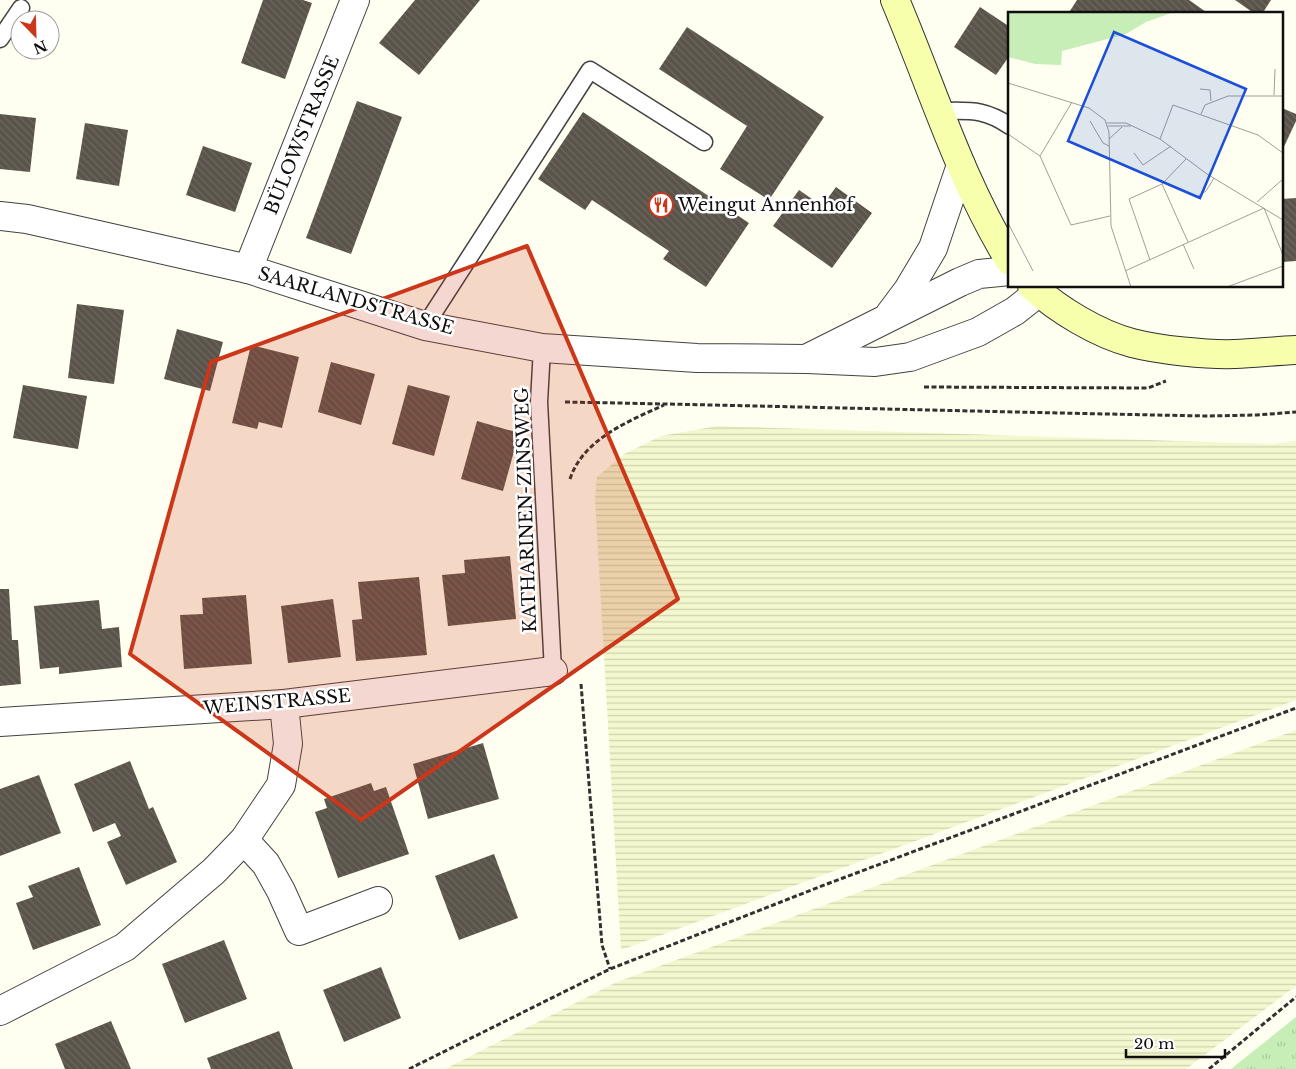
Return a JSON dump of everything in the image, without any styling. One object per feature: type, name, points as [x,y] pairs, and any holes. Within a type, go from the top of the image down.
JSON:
[{"type":"main road","points":[[895,0],[961,165],[989,225],[1008,258]]},
{"type":"main road","name":"SAARLANDSTRASSE","points":[[1036,289],[1065,311],[1091,326],[1132,343],[1182,351],[1233,354],[1296,350]]},
{"type":"street","name":"BÜLOWSTRASSE","points":[[248,269],[355,0]]},
{"type":"street","name":"SAARLANDSTRASSE","points":[[886,319],[896,307],[933,248],[961,165]]},
{"type":"street","name":"SAARLANDSTRASSE","points":[[0,216],[27,219],[248,269],[425,326],[542,348],[697,358],[875,362],[910,357],[978,332],[1015,311],[1036,289]]},
{"type":"street","name":"SAARLANDSTRASSE","points":[[807,359],[979,274],[1008,272]]},
{"type":"street","name":"WEINSTRASSE","points":[[0,722],[284,704],[553,670]]},
{"type":"street","points":[[0,1011],[125,947],[214,871],[244,840],[281,785],[288,744],[284,704]]},
{"type":"street","points":[[244,840],[266,864],[281,891],[298,931],[378,901]]},
{"type":"lane","points":[[0,38],[20,8]]},
{"type":"lane","points":[[425,326],[590,70],[704,142]]},
{"type":"lane","points":[[939,111],[979,111],[996,116],[1008,125]]},
{"type":"lane","name":"KATHARINEN-ZINSWEG","points":[[542,348],[539,402],[553,670]]},
{"type":"path","points":[[922,387],[1148,388],[1174,378]]},
{"type":"path","points":[[539,402],[1197,416],[1296,412]]},
{"type":"path","points":[[569,484],[570,477],[581,457],[598,440],[636,418],[667,404]]},
{"type":"path","points":[[581,680],[602,944],[610,969]]},
{"type":"path","points":[[409,1069],[610,969],[819,887],[1296,708]]},
{"type":"path","points":[[1210,1069],[1296,997]]},
{"type":"highlighted area","points":[[527,246],[678,599],[361,820],[130,654],[211,362]]},
{"type":"green space","points":[[717,426],[1271,444],[1296,441],[1296,700],[621,950],[595,499],[597,477],[624,454],[661,436]]},
{"type":"green space","points":[[1296,730],[1296,986],[1186,1069],[445,1069],[617,982]]},
{"type":"green space","points":[[1296,1017],[1296,1069],[1231,1069]]},
{"type":"building","points":[[263,0],[303,0],[312,3],[285,79],[241,63]]},
{"type":"building","points":[[415,0],[480,0],[419,75],[379,43]]},
{"type":"building","points":[[1077,0],[1189,0],[1206,12],[1069,12]]},
{"type":"building","points":[[1235,0],[1271,0],[1263,12],[1252,12]]},
{"type":"building","points":[[980,7],[1008,26],[1008,58],[996,75],[954,47]]},
{"type":"building","points":[[687,27],[824,117],[769,200],[720,169],[747,126],[659,69]]},
{"type":"building","points":[[357,101],[402,117],[351,254],[306,238]]},
{"type":"building","points":[[1284,109],[1296,114],[1296,121],[1284,147]]},
{"type":"building","name":"Weingut Annenhof","points":[[583,112],[749,223],[706,287],[663,259],[669,251],[592,200],[585,210],[538,179]]},
{"type":"building","points":[[0,114],[36,118],[30,172],[0,169]]},
{"type":"building","points":[[85,123],[128,130],[119,186],[76,179]]},
{"type":"building","points":[[203,146],[252,163],[235,212],[186,195]]},
{"type":"building","points":[[836,187],[872,213],[832,268],[773,226],[799,190],[822,206]]},
{"type":"building","points":[[1296,198],[1296,261],[1284,262],[1284,199]]},
{"type":"building","points":[[77,304],[124,310],[114,384],[68,378]]},
{"type":"building","points":[[177,329],[223,342],[210,391],[164,379]]},
{"type":"building","points":[[251,345],[299,357],[282,428],[259,422],[257,429],[232,423]]},
{"type":"building","points":[[331,362],[375,374],[361,425],[318,412]]},
{"type":"building","points":[[23,385],[87,396],[78,449],[13,438]]},
{"type":"building","points":[[408,385],[450,396],[434,456],[392,444]]},
{"type":"building","points":[[477,421],[519,433],[503,491],[461,479]]},
{"type":"building","points":[[510,556],[516,619],[448,626],[442,575],[465,573],[464,560]]},
{"type":"building","points":[[419,577],[427,655],[356,661],[352,620],[362,619],[358,582]]},
{"type":"building","points":[[0,589],[9,589],[12,640],[18,640],[21,684],[0,686]]},
{"type":"building","points":[[246,595],[252,664],[184,669],[180,615],[203,614],[202,598]]},
{"type":"building","points":[[333,599],[341,657],[288,663],[281,606]]},
{"type":"building","points":[[99,600],[102,629],[119,627],[122,667],[59,674],[59,667],[40,669],[34,606]]},
{"type":"building","points":[[483,743],[499,799],[428,819],[413,764]]},
{"type":"building","points":[[130,761],[149,809],[153,807],[177,862],[126,885],[107,842],[121,836],[115,823],[93,832],[74,784]]},
{"type":"building","points":[[39,775],[61,833],[0,856],[0,789]]},
{"type":"building","points":[[371,783],[374,791],[386,787],[409,854],[338,878],[315,812],[327,808],[324,799]]},
{"type":"building","points":[[494,854],[518,918],[459,940],[435,876]]},
{"type":"building","points":[[79,867],[101,925],[33,950],[16,903],[33,897],[28,886]]},
{"type":"building","points":[[224,940],[247,999],[185,1023],[162,964]]},
{"type":"building","points":[[381,967],[401,1018],[344,1042],[323,990]]},
{"type":"building","points":[[111,1021],[131,1069],[65,1069],[55,1044]]},
{"type":"building","points":[[279,1031],[293,1069],[211,1069],[207,1058]]},
{"type":"place","name":"Weingut Annenhof","points":[[661,205]]}]
